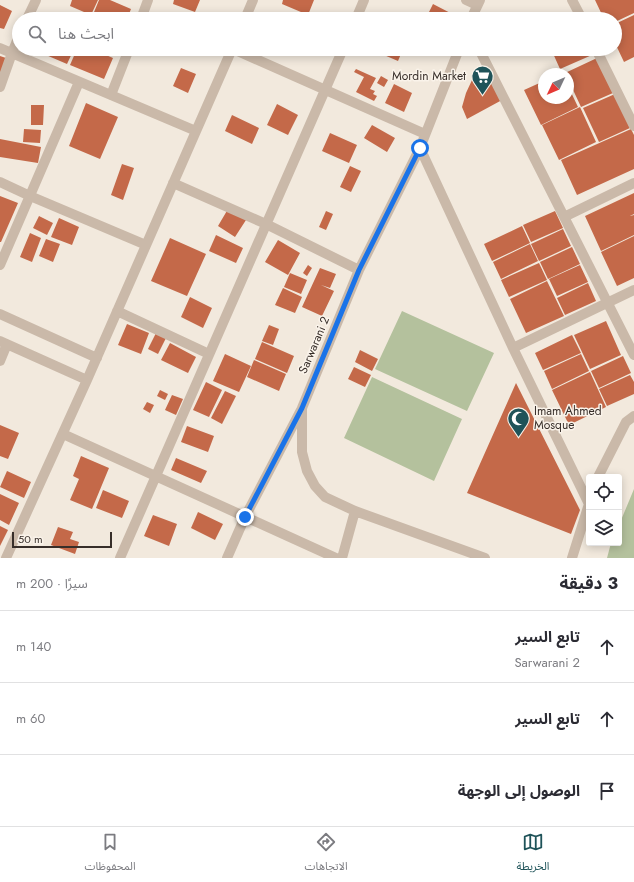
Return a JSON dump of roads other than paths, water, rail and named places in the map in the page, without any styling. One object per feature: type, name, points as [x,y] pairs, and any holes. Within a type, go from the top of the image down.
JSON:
[{"type":"street","points":[[30,12],[36,0]]},
{"type":"street","points":[[144,12],[148,0]]},
{"type":"street","points":[[248,12],[253,0]]},
{"type":"street","points":[[359,12],[364,0]]},
{"type":"street","points":[[466,0],[479,3],[474,12]]},
{"type":"street","points":[[572,0],[578,12]]},
{"type":"street","points":[[0,48],[12,53],[0,87]]},
{"type":"street","points":[[19,56],[196,131]]},
{"type":"street","points":[[111,95],[126,56]]},
{"type":"street","points":[[6,558],[97,358],[230,56]]},
{"type":"street","points":[[249,56],[425,134]]},
{"type":"street","points":[[120,558],[340,56]]},
{"type":"street","name":"Sarwarani 2","points":[[456,56],[420,148],[359,270],[302,408],[302,452],[307,471],[312,481],[325,497],[355,511],[485,558]]},
{"type":"street","points":[[483,56],[634,355]]},
{"type":"street","points":[[599,56],[634,126]]},
{"type":"street","points":[[0,265],[79,82]]},
{"type":"street","points":[[420,148],[513,348],[589,504],[572,558]]},
{"type":"street","points":[[0,182],[146,245]]},
{"type":"street","points":[[173,183],[266,224],[359,270]]},
{"type":"street","points":[[564,217],[634,183]]},
{"type":"street","points":[[513,348],[634,290]]},
{"type":"street","points":[[117,311],[209,354]]},
{"type":"street","points":[[0,314],[97,358]]},
{"type":"street","points":[[0,361],[4,343],[87,380]]},
{"type":"street","points":[[227,558],[245,517],[302,408]]},
{"type":"street","points":[[600,474],[626,422],[634,416]]},
{"type":"street","points":[[62,434],[336,558]]},
{"type":"street","points":[[342,558],[355,511]]},
{"type":"place","name":"Mordin Market","points":[[482,96]]},
{"type":"place","name":"Imam Ahmed Mosque","points":[[518,438]]}]
